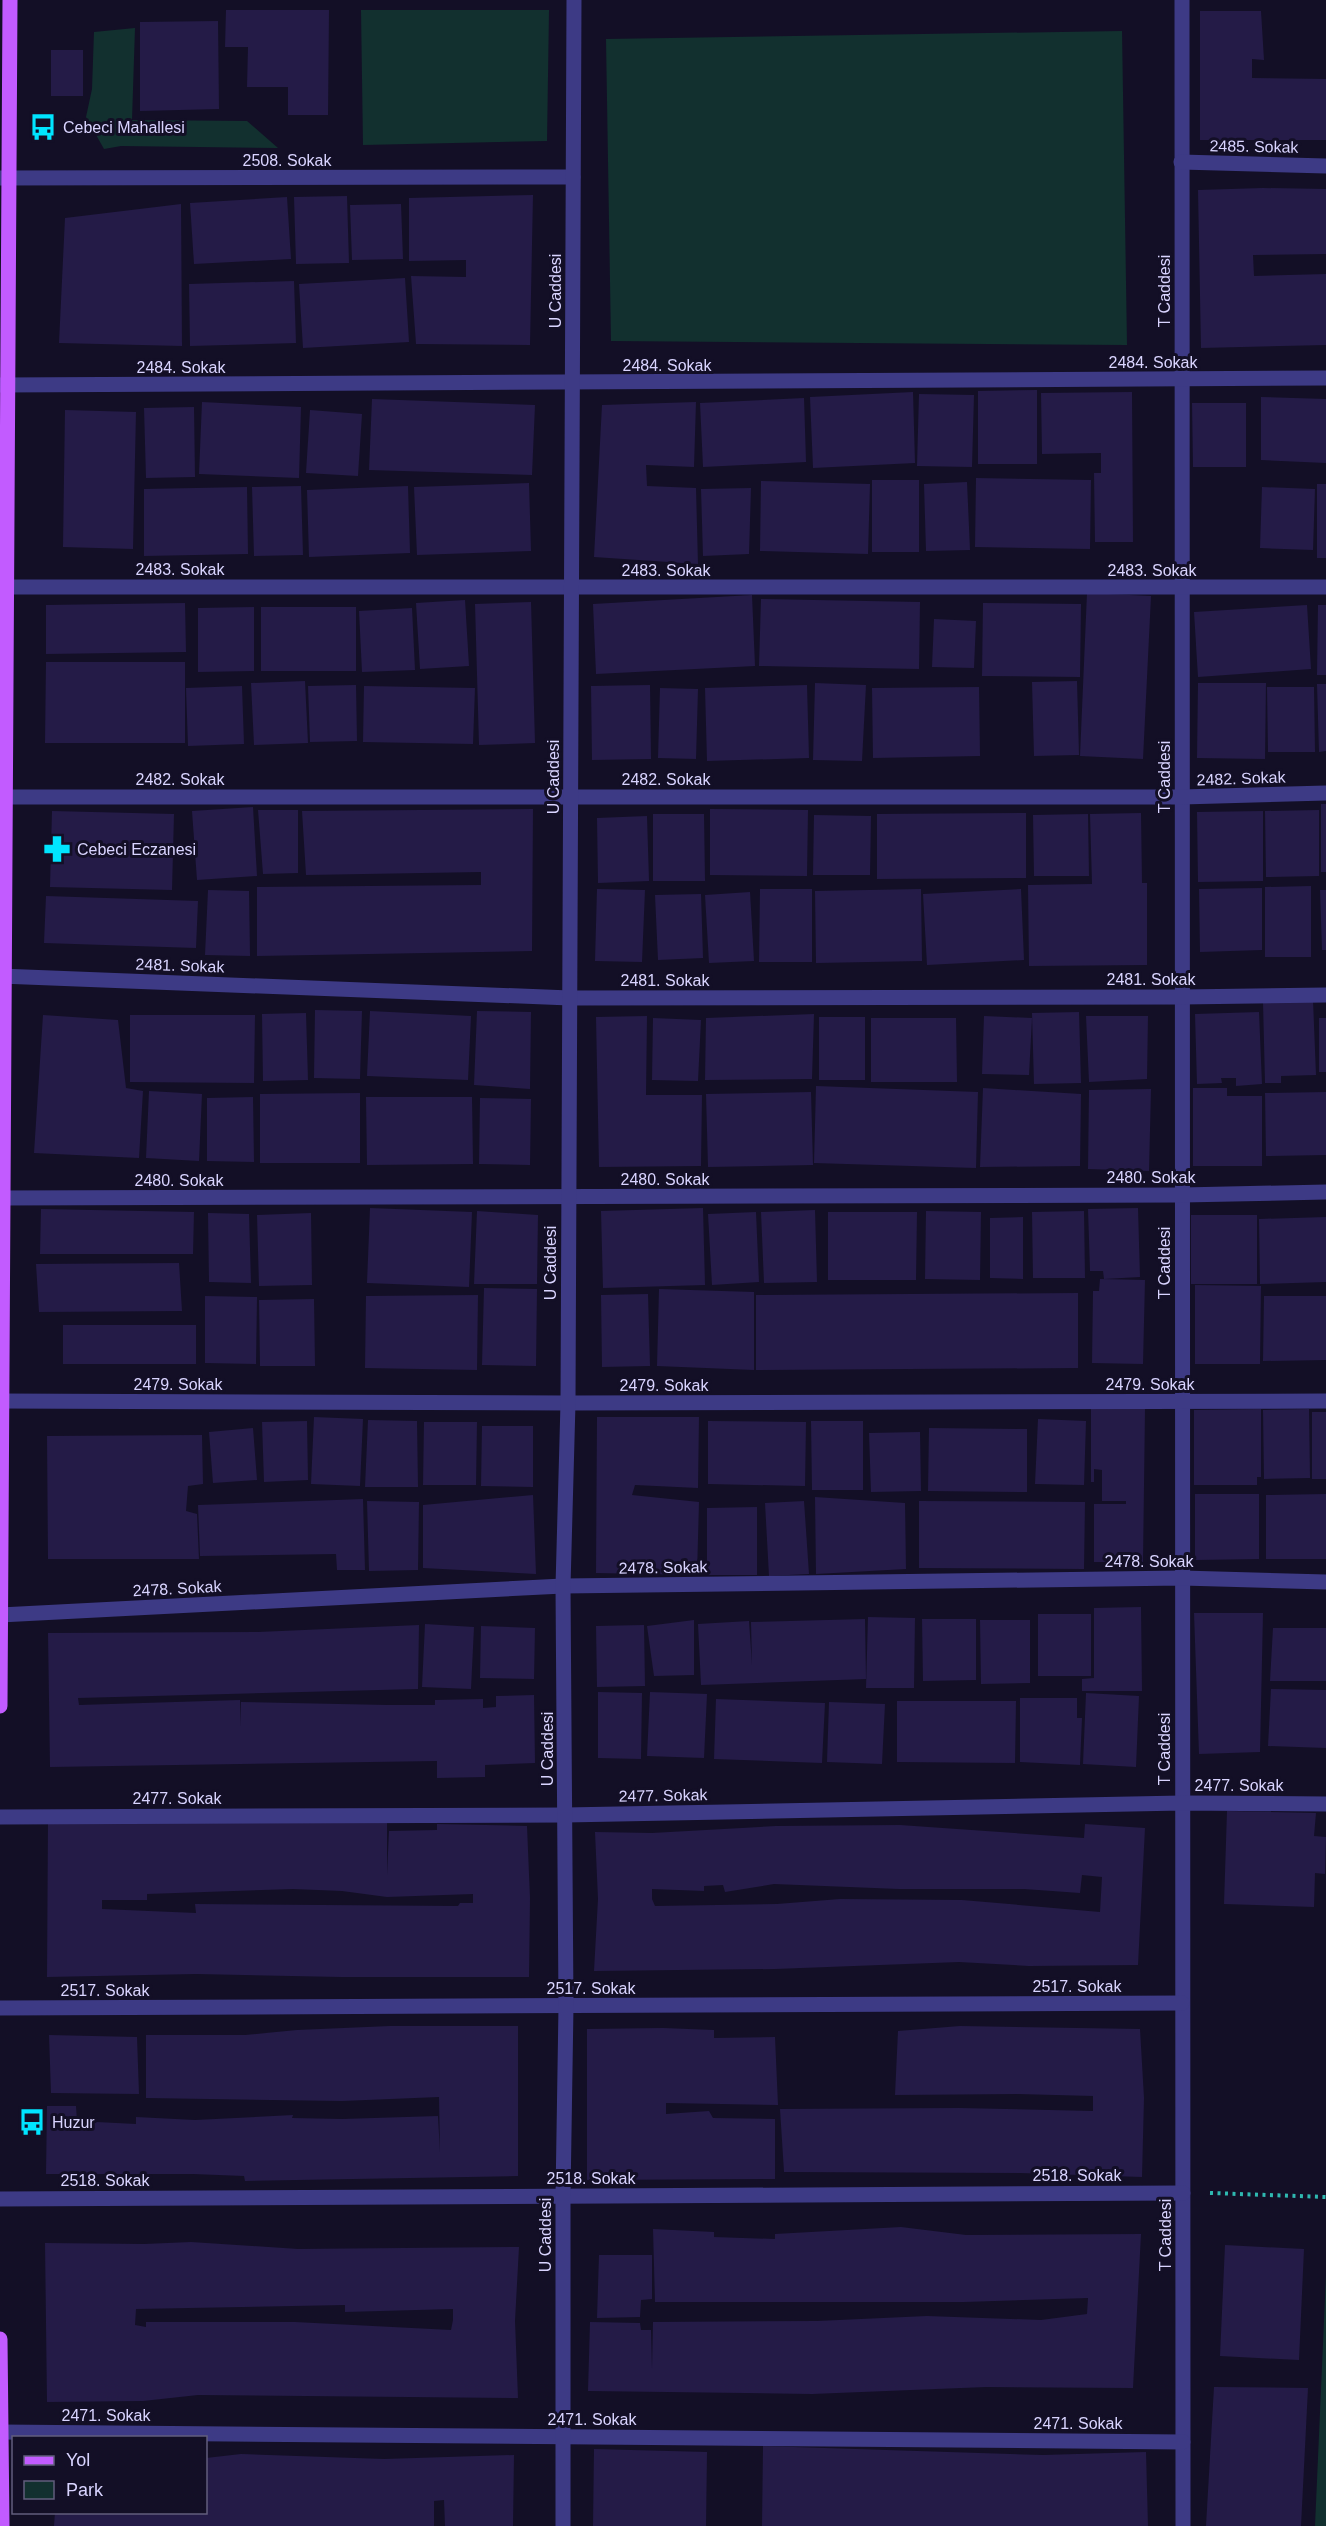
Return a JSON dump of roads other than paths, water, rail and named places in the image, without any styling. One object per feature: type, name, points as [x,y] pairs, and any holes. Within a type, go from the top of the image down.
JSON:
[{"type":"main road","points":[[0,1706],[4,178],[10,0]]},
{"type":"main road","points":[[0,2339],[2,2526]]},
{"type":"street","name":"U Caddesi","points":[[563,2526],[563,2196],[566,2006],[563,1586],[568,1403],[574,0]]},
{"type":"street","name":"T Caddesi","points":[[1182,0],[1183,2526]]},
{"type":"street","name":"2485. Sokak","points":[[1182,162],[1326,166]]},
{"type":"street","name":"2508. Sokak","points":[[4,178],[573,177]]},
{"type":"street","name":"2484. Sokak","points":[[4,385],[1326,378]]},
{"type":"street","name":"2483. Sokak","points":[[3,587],[1326,587]]},
{"type":"street","name":"2482. Sokak","points":[[3,797],[1182,797],[1326,793]]},
{"type":"street","name":"2481. Sokak","points":[[3,976],[570,998],[1182,997],[1326,994]]},
{"type":"street","name":"2480. Sokak","points":[[2,1198],[1182,1195],[1326,1192]]},
{"type":"street","name":"2479. Sokak","points":[[1,1401],[568,1403],[1326,1401]]},
{"type":"street","name":"2478. Sokak","points":[[1,1615],[563,1586],[1182,1578],[1326,1582]]},
{"type":"street","name":"2477. Sokak","points":[[0,1817],[565,1815],[1182,1803],[1326,1804]]},
{"type":"street","name":"2517. Sokak","points":[[0,2008],[1182,2003]]},
{"type":"street","name":"2518. Sokak","points":[[0,2199],[1183,2193]]},
{"type":"street","name":"2471. Sokak","points":[[1,2432],[1183,2442]]},
{"type":"place","name":"Cebeci Mahallesi","points":[[43,127]]},
{"type":"place","name":"Cebeci Eczanesi","points":[[57,849]]},
{"type":"place","name":"Huzur","points":[[32,2122]]}]
